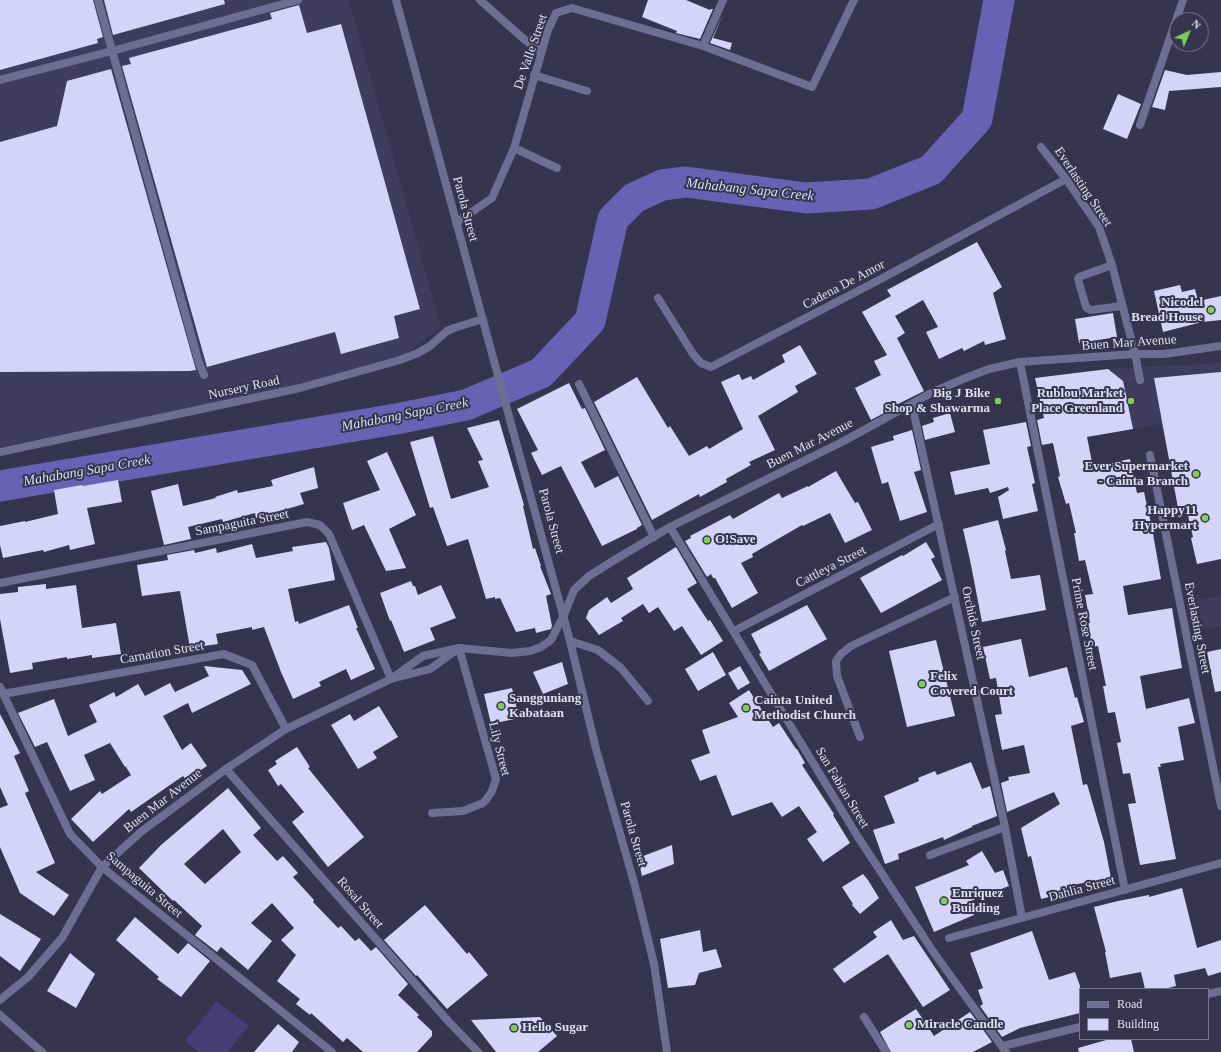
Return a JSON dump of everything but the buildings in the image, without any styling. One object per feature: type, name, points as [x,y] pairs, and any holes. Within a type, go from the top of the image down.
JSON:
[{"type":"street","points":[[98,0],[199,363],[204,375]]},
{"type":"street","points":[[0,80],[112,52],[298,0]]},
{"type":"street","name":"Parola Street","points":[[396,0],[564,615],[596,749],[635,886],[654,964],[667,1052]]},
{"type":"street","points":[[480,0],[525,40],[541,52]]},
{"type":"street","points":[[702,46],[723,0]]},
{"type":"street","name":"De Valle Street","points":[[456,222],[492,198],[514,148],[541,52],[548,30],[556,13],[572,8],[702,46],[812,87],[854,0]]},
{"type":"street","points":[[1140,125],[1183,0]]},
{"type":"street","points":[[534,76],[587,91]]},
{"type":"street","name":"Everlasting Street","points":[[1041,147],[1066,179],[1098,227],[1112,266],[1135,354],[1140,380]]},
{"type":"street","points":[[514,148],[558,168]]},
{"type":"street","name":"Cadena De Amor","points":[[658,298],[693,354],[700,363],[711,367],[886,276],[1066,179]]},
{"type":"street","points":[[1112,266],[1080,277],[1078,280],[1086,307],[1090,310],[1122,306]]},
{"type":"street","name":"Nursery Road","points":[[0,452],[300,388],[400,360],[418,353],[430,346],[447,331],[482,319]]},
{"type":"street","name":"Buen Mar Avenue","points":[[0,1000],[28,977],[62,938],[102,867],[142,831],[226,769],[286,729],[391,679],[423,656],[459,648],[512,653],[530,651],[542,647],[551,640],[564,615],[574,590],[589,576],[670,527],[842,442],[912,405],[933,392],[963,379],[988,369],[1020,362],[1135,354],[1164,354],[1221,346]]},
{"type":"street","name":"Prime Rose Street","points":[[1020,362],[1125,890]]},
{"type":"street","points":[[579,384],[654,537]]},
{"type":"street","name":"Orchids Street","points":[[912,405],[1005,827],[1022,918]]},
{"type":"street","name":"Everlasting Street","points":[[1150,455],[1221,806]]},
{"type":"street","name":"Sampaguita Street","points":[[0,583],[307,522],[320,525],[329,534],[391,679]]},
{"type":"street","name":"Cattleya Street","points":[[734,631],[939,524]]},
{"type":"street","name":"San Fabian Street","points":[[670,527],[858,837],[934,954],[1004,1049]]},
{"type":"street","points":[[860,737],[837,676],[836,662],[841,654],[851,646],[954,597]]},
{"type":"street","points":[[570,641],[598,650],[621,668],[648,701]]},
{"type":"street","name":"Buen Mar Avenue","points":[[391,679],[430,669],[459,648]]},
{"type":"street","name":"Lily Street","points":[[432,813],[463,811],[483,803],[492,791],[496,779],[459,648]]},
{"type":"street","name":"Carnation Street","points":[[2,691],[224,654],[252,665],[286,729]]},
{"type":"street","name":"Sampaguita Street","points":[[2,691],[70,834],[102,867],[332,1052]]},
{"type":"street","name":"Rosal Street","points":[[226,769],[444,1016],[478,1052]]},
{"type":"street","points":[[930,855],[1005,827]]},
{"type":"street","name":"Dahlia Street","points":[[948,938],[1221,863]]},
{"type":"street","points":[[1209,994],[1221,991]]},
{"type":"street","points":[[0,1015],[42,1052]]},
{"type":"street","points":[[864,1016],[886,1052]]},
{"type":"street","points":[[1004,1049],[1079,1027]]},
{"type":"shaded area","points":[[0,0],[349,0],[441,327],[402,357],[292,388],[0,447]]},
{"type":"shaded area","name":"Rublou Market Place Greenland","points":[[1221,363],[1221,437],[1166,448],[1161,424],[1050,443],[1035,378],[1108,369]]},
{"type":"shaded area","points":[[1221,595],[1221,626],[1203,629],[1197,600]]},
{"type":"shaded area","points":[[216,1001],[249,1026],[228,1052],[199,1052],[185,1041]]},
{"type":"waterway","name":"Mahabang Sapa Creek","points":[[0,486],[396,419],[466,405],[541,373],[590,321],[613,219],[634,198],[662,185],[686,182],[806,198],[871,194],[931,170],[977,119],[999,0]]},
{"type":"place","name":"Nicodel Bread House","points":[[1211,310]]},
{"type":"place","name":"Big J Bike Shop & Shawarma","points":[[998,401]]},
{"type":"place","name":"Rublou Market Place Greenland","points":[[1131,401]]},
{"type":"place","name":"Ever Supermarket - Cainta Branch","points":[[1196,474]]},
{"type":"place","name":"Happy11 Hypermart","points":[[1205,518]]},
{"type":"place","name":"O!Save","points":[[707,540]]},
{"type":"place","name":"Felix Covered Court","points":[[922,684]]},
{"type":"place","name":"Sangguniang Kabataan","points":[[501,706]]},
{"type":"place","name":"Cainta United Methodist Church","points":[[746,708]]},
{"type":"place","name":"Enriquez Building","points":[[944,901]]},
{"type":"place","name":"Miracle Candle","points":[[909,1025]]},
{"type":"place","name":"Hello Sugar","points":[[514,1028]]}]
